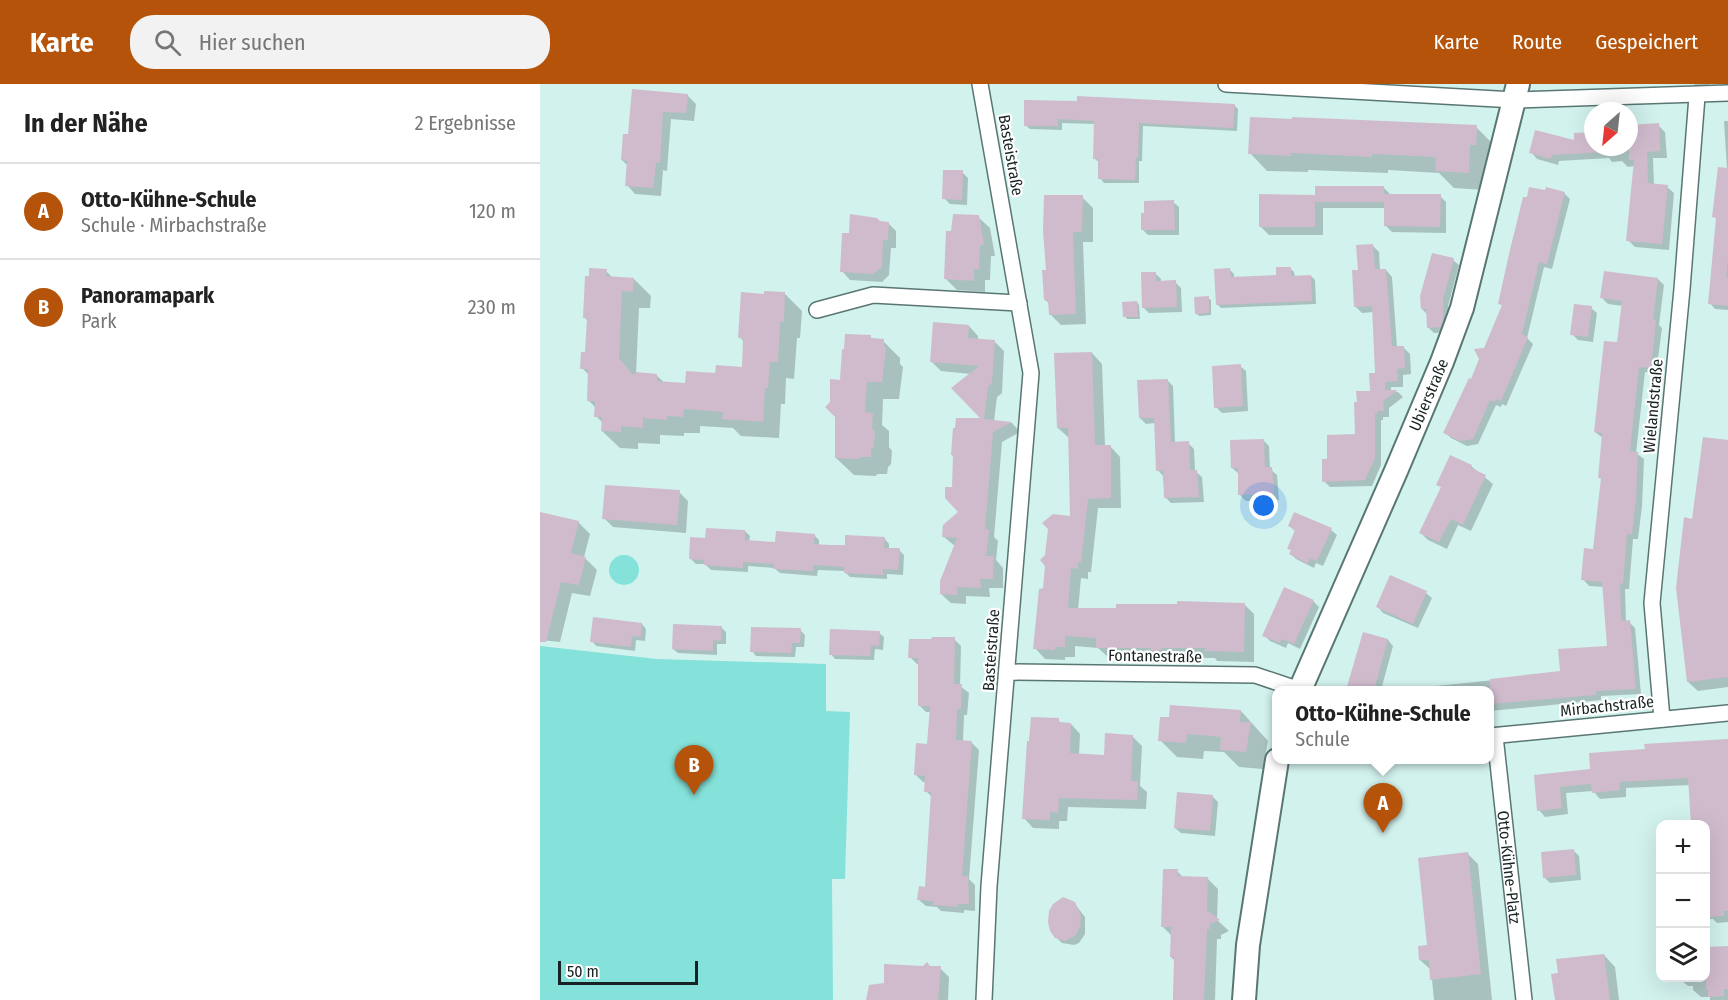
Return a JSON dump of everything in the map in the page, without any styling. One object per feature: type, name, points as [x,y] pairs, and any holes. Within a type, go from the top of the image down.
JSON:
[{"type":"main road","name":"Ubierstraße","points":[[1302,686],[1396,471],[1458,318],[1516,92]]},
{"type":"main road","points":[[1244,1000],[1248,945],[1276,764]]},
{"type":"street","name":"Basteistraße","points":[[980,84],[1031,373],[989,886],[984,1000]]},
{"type":"street","points":[[1226,84],[1697,96],[1728,93]]},
{"type":"street","name":"Wielandstraße","points":[[1662,719],[1652,603],[1682,289],[1697,96]]},
{"type":"street","points":[[817,310],[873,295],[1019,303]]},
{"type":"street","name":"Fontanestraße","points":[[1007,672],[1255,675],[1288,686]]},
{"type":"street","name":"Mirbachstraße","points":[[1494,736],[1728,712]]},
{"type":"street","name":"Otto-Kühne-Platz","points":[[1494,752],[1524,1000]]},
{"type":"shaded area","points":[[624,555],[630,556],[638,564],[638,576],[630,584],[624,585],[618,584],[610,576],[609,570],[610,564],[618,556]]},
{"type":"shaded area","points":[[540,646],[657,659],[826,664],[826,711],[850,712],[845,879],[832,879],[833,1000],[540,1000]]},
{"type":"building","points":[[632,89],[688,94],[686,113],[663,112],[660,163],[656,163],[653,188],[625,186],[627,161],[621,160],[623,134],[628,134]]},
{"type":"building","points":[[1077,96],[1235,104],[1233,128],[1139,123],[1135,180],[1098,179],[1098,159],[1093,159],[1094,121],[1058,119],[1058,126],[1024,126],[1024,100],[1077,101]]},
{"type":"building","points":[[1250,117],[1477,125],[1476,145],[1470,145],[1469,173],[1435,171],[1436,157],[1372,154],[1372,157],[1291,153],[1291,156],[1248,154]]},
{"type":"building","points":[[1659,123],[1660,151],[1647,152],[1648,183],[1668,185],[1662,244],[1626,241],[1634,160],[1629,160],[1629,156],[1638,156],[1638,124]]},
{"type":"building","points":[[1535,130],[1574,140],[1574,133],[1584,132],[1584,153],[1552,155],[1551,159],[1529,153]]},
{"type":"building","points":[[1718,167],[1728,168],[1726,277],[1728,277],[1728,306],[1708,304],[1716,218],[1712,217]]},
{"type":"building","points":[[943,170],[963,170],[962,200],[942,199]]},
{"type":"building","points":[[1315,186],[1384,186],[1384,194],[1441,194],[1440,227],[1384,226],[1384,202],[1315,202]]},
{"type":"building","points":[[1529,187],[1545,190],[1546,187],[1565,192],[1547,264],[1539,262],[1522,334],[1528,337],[1501,401],[1490,400],[1473,439],[1460,441],[1443,433],[1479,359],[1474,349],[1484,348],[1502,305],[1498,304],[1509,254],[1523,197],[1527,197]]},
{"type":"building","points":[[1259,194],[1315,195],[1315,227],[1259,227]]},
{"type":"building","points":[[1044,195],[1083,195],[1082,232],[1073,232],[1076,314],[1049,315],[1048,300],[1044,300],[1042,270],[1046,270],[1043,231]]},
{"type":"building","points":[[1174,200],[1175,230],[1141,230],[1144,201]]},
{"type":"building","points":[[850,214],[889,222],[888,240],[883,240],[882,267],[873,274],[840,272],[842,233],[849,233]]},
{"type":"building","points":[[953,214],[979,215],[984,245],[980,245],[979,269],[974,269],[974,281],[944,279],[946,231],[951,231]]},
{"type":"building","points":[[1373,244],[1375,269],[1386,269],[1392,346],[1404,346],[1405,368],[1397,369],[1398,381],[1385,382],[1385,390],[1398,390],[1383,401],[1384,411],[1377,411],[1375,414],[1375,458],[1365,480],[1322,482],[1322,459],[1327,459],[1327,435],[1355,434],[1356,391],[1370,391],[1369,373],[1375,373],[1372,306],[1354,307],[1352,270],[1358,270],[1356,245]]},
{"type":"building","points":[[1432,253],[1454,258],[1443,300],[1441,327],[1427,328],[1426,309],[1421,309],[1420,296]]},
{"type":"building","points":[[1276,267],[1291,267],[1291,276],[1311,275],[1312,301],[1216,305],[1214,269],[1230,268],[1231,277],[1276,275]]},
{"type":"building","points":[[589,268],[607,269],[606,276],[634,278],[633,292],[622,291],[619,358],[633,375],[636,372],[657,374],[657,381],[685,383],[686,371],[715,373],[716,365],[742,367],[743,338],[738,338],[741,292],[764,294],[764,291],[785,292],[784,322],[780,322],[778,362],[770,362],[768,388],[765,388],[763,422],[722,419],[723,412],[684,409],[683,417],[667,416],[667,420],[643,418],[643,428],[621,426],[621,432],[601,431],[602,417],[594,417],[595,401],[587,401],[588,369],[580,369],[581,352],[585,352],[587,318],[583,318],[585,276],[589,276]]},
{"type":"building","points":[[1604,271],[1658,278],[1651,368],[1639,367],[1630,451],[1638,452],[1636,499],[1632,534],[1627,534],[1623,584],[1620,583],[1621,621],[1630,620],[1636,689],[1596,691],[1596,695],[1494,704],[1494,686],[1490,686],[1490,679],[1560,671],[1558,649],[1607,646],[1602,582],[1581,580],[1584,548],[1593,549],[1601,478],[1598,478],[1602,433],[1594,432],[1604,341],[1617,342],[1622,301],[1600,298]]},
{"type":"building","points":[[1141,272],[1156,272],[1156,281],[1176,280],[1177,307],[1142,308]]},
{"type":"building","points":[[1209,296],[1209,313],[1195,314],[1194,297]]},
{"type":"building","points":[[1137,301],[1138,317],[1123,317],[1122,302]]},
{"type":"building","points":[[1574,304],[1592,306],[1588,337],[1570,335]]},
{"type":"building","points":[[933,322],[969,325],[968,338],[995,340],[992,383],[988,387],[984,419],[1012,422],[993,432],[985,529],[989,530],[986,556],[994,556],[993,579],[980,579],[981,588],[957,587],[957,595],[940,594],[940,581],[957,538],[942,537],[943,525],[958,512],[945,498],[945,487],[952,487],[953,455],[951,455],[956,418],[980,418],[951,388],[979,366],[930,362]]},
{"type":"building","points":[[845,334],[871,335],[871,338],[884,339],[886,349],[882,382],[867,382],[865,412],[873,413],[874,447],[871,449],[871,457],[860,457],[859,459],[835,458],[835,417],[825,407],[830,402],[830,379],[840,380]]},
{"type":"building","points":[[1092,352],[1095,445],[1111,445],[1111,498],[1088,499],[1081,563],[1078,562],[1078,569],[1071,568],[1068,608],[1116,608],[1116,604],[1177,604],[1177,601],[1245,603],[1244,652],[1205,651],[1205,648],[1163,648],[1154,654],[1150,648],[1096,648],[1096,638],[1065,636],[1065,647],[1055,647],[1055,650],[1033,649],[1039,589],[1043,588],[1045,566],[1040,560],[1045,555],[1048,529],[1042,523],[1053,514],[1070,516],[1068,428],[1057,428],[1054,353]]},
{"type":"building","points":[[1241,364],[1243,406],[1214,408],[1212,366]]},
{"type":"building","points":[[1168,379],[1171,442],[1189,441],[1190,470],[1197,470],[1199,497],[1164,498],[1163,470],[1156,471],[1154,418],[1139,418],[1137,380]]},
{"type":"building","points":[[1703,437],[1728,440],[1728,677],[1687,682],[1676,588],[1684,517],[1692,519]]},
{"type":"building","points":[[1264,439],[1265,467],[1272,467],[1274,494],[1238,495],[1238,468],[1231,468],[1230,440]]},
{"type":"building","points":[[1450,455],[1472,465],[1471,468],[1486,475],[1463,525],[1451,519],[1439,542],[1419,533],[1441,487],[1436,485]]},
{"type":"building","points":[[605,485],[680,490],[677,525],[602,519]]},
{"type":"building","points":[[540,512],[579,521],[571,553],[586,557],[579,585],[561,582],[546,642],[540,642]]},
{"type":"building","points":[[1294,512],[1332,528],[1317,561],[1310,558],[1308,564],[1289,554],[1291,550],[1287,549],[1295,530],[1288,526]]},
{"type":"building","points":[[706,528],[745,530],[745,540],[775,542],[776,531],[815,534],[814,544],[830,545],[845,545],[845,535],[885,537],[884,548],[900,548],[898,570],[883,569],[883,575],[844,573],[844,567],[813,565],[813,571],[773,569],[774,564],[743,562],[743,568],[704,565],[704,560],[689,559],[690,537],[705,538]]},
{"type":"building","points":[[1390,575],[1427,591],[1413,624],[1376,607]]},
{"type":"building","points":[[1284,587],[1314,600],[1294,644],[1282,639],[1280,643],[1262,636]]},
{"type":"building","points":[[593,617],[642,623],[641,637],[632,636],[631,647],[590,642]]},
{"type":"building","points":[[673,624],[722,626],[721,641],[713,640],[713,651],[672,649]]},
{"type":"building","points":[[751,627],[801,628],[800,643],[792,643],[791,653],[750,652]]},
{"type":"building","points":[[830,629],[880,631],[879,646],[871,645],[870,656],[829,655]]},
{"type":"building","points":[[1363,632],[1388,639],[1375,686],[1347,686]]},
{"type":"building","points":[[932,637],[955,637],[954,684],[962,684],[961,709],[957,709],[956,740],[972,741],[962,876],[968,876],[969,904],[958,904],[958,907],[933,905],[933,901],[917,900],[919,886],[925,887],[931,792],[924,792],[925,776],[914,775],[916,743],[927,744],[930,706],[918,706],[918,658],[908,658],[909,639],[931,639]]},
{"type":"building","points":[[1170,705],[1241,710],[1240,722],[1251,722],[1246,752],[1220,750],[1221,737],[1187,734],[1186,743],[1158,741],[1160,717],[1169,717]]},
{"type":"building","points":[[1031,717],[1059,718],[1059,722],[1071,723],[1070,753],[1104,755],[1105,733],[1133,735],[1131,781],[1138,781],[1137,800],[1059,798],[1058,813],[1050,812],[1050,820],[1022,819],[1027,741],[1029,741]]},
{"type":"building","points":[[1728,739],[1728,911],[1724,911],[1724,916],[1710,917],[1710,820],[1691,820],[1688,778],[1619,782],[1620,790],[1592,793],[1591,784],[1560,787],[1562,808],[1537,811],[1534,775],[1590,769],[1589,753],[1645,749],[1644,744]]},
{"type":"building","points":[[1177,792],[1213,795],[1210,831],[1174,828]]},
{"type":"building","points":[[1574,849],[1576,875],[1543,878],[1541,852]]},
{"type":"building","points":[[1468,852],[1481,974],[1430,980],[1429,960],[1419,960],[1418,946],[1427,945],[1418,858]]},
{"type":"building","points":[[1163,869],[1178,869],[1177,876],[1208,877],[1207,910],[1220,920],[1210,924],[1210,929],[1207,929],[1204,1000],[1173,1000],[1174,957],[1170,957],[1171,927],[1161,927]]},
{"type":"building","points":[[1063,897],[1075,902],[1081,916],[1076,935],[1065,941],[1055,938],[1048,922],[1049,911],[1053,904]]},
{"type":"building","points":[[1728,946],[1728,989],[1724,989],[1724,996],[1708,997],[1708,990],[1706,990],[1706,982],[1710,982],[1710,947]]},
{"type":"building","points":[[1604,954],[1610,1000],[1555,1000],[1551,974],[1558,973],[1556,959]]},
{"type":"building","points":[[927,962],[930,966],[941,966],[938,1000],[866,1000],[869,985],[884,983],[884,964],[923,966]]},
{"type":"place","name":"Panoramapark","points":[[694,795]]},
{"type":"place","name":"Otto-Kühne-Schule","points":[[1383,833]]}]
